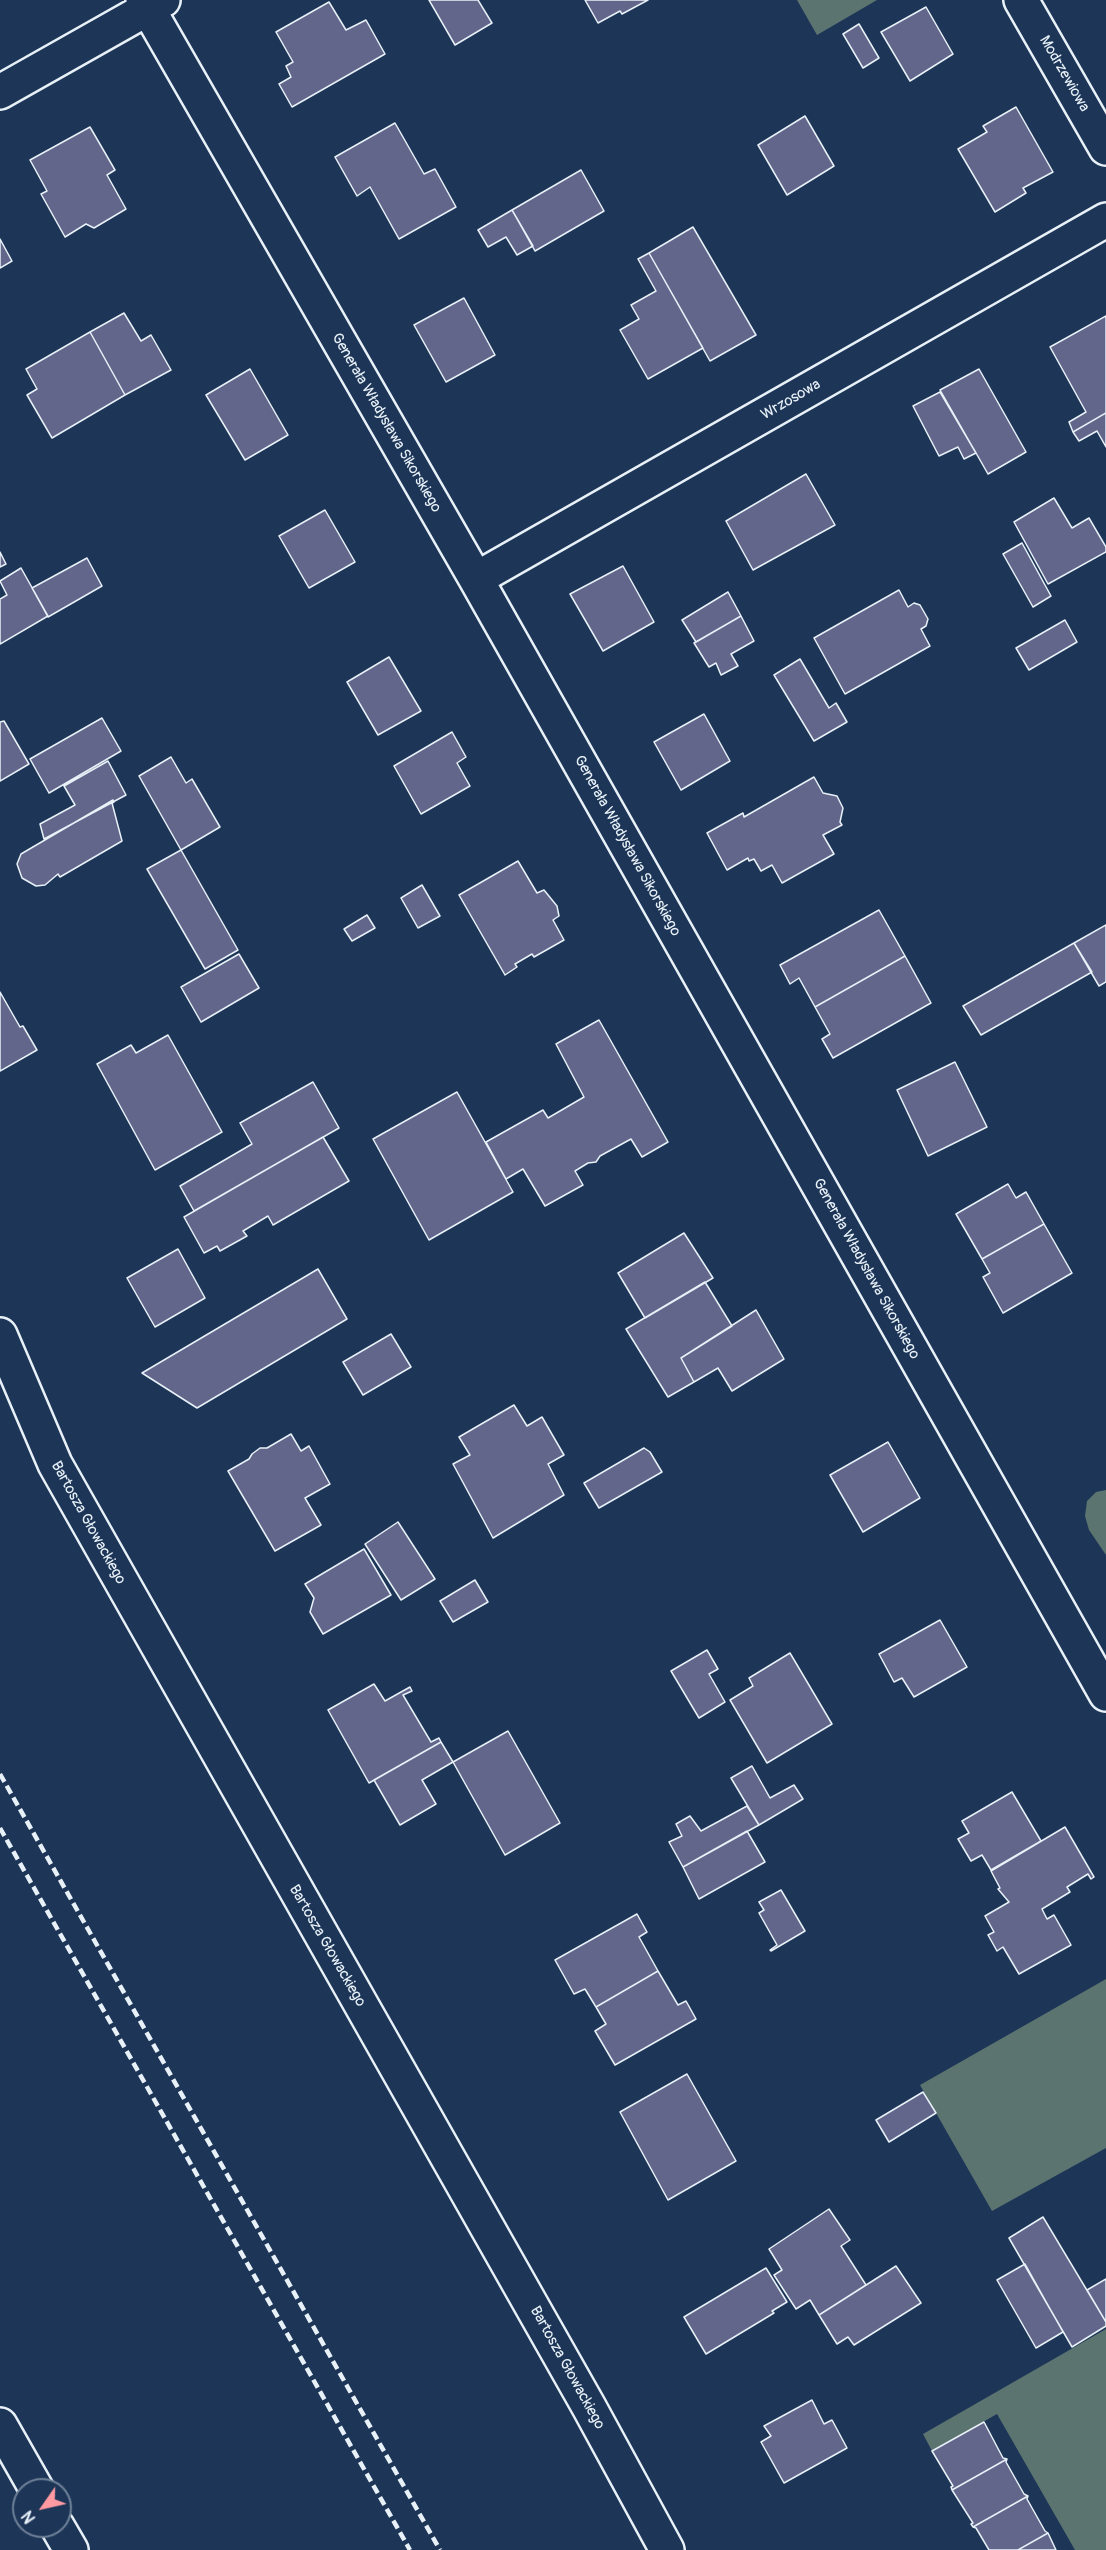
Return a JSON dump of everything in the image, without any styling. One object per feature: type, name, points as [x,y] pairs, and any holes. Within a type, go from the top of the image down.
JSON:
[{"type":"street","name":"Modrzewiowa","points":[[1021,0],[1106,148]]},
{"type":"street","points":[[0,92],[151,3]]},
{"type":"street","name":"Generała Władysława Sikorskiego","points":[[151,3],[1106,1694]]},
{"type":"street","name":"Wrzosowa","points":[[476,579],[1106,220]]},
{"type":"street","name":"Bartosza Głowackiego","points":[[0,1335],[55,1464],[578,2386],[667,2550]]},
{"type":"street","points":[[0,2425],[30,2478]]},
{"type":"green space","points":[[797,0],[877,0],[817,35]]},
{"type":"green space","points":[[1106,1490],[1106,1555],[1089,1530],[1085,1516],[1087,1501],[1096,1492]]},
{"type":"green space","points":[[1106,1979],[1106,2148],[992,2211],[920,2085]]},
{"type":"green space","points":[[1106,2329],[1106,2550],[1075,2550],[997,2414],[932,2451],[923,2434]]},
{"type":"building","points":[[429,0],[478,0],[492,23],[455,45]]},
{"type":"building","points":[[585,0],[648,0],[622,14],[620,11],[598,23]]},
{"type":"building","points":[[329,2],[346,30],[366,20],[385,54],[292,107],[279,84],[291,77],[286,66],[293,62],[276,32]]},
{"type":"building","points":[[926,7],[953,54],[910,81],[881,32]]},
{"type":"building","points":[[859,24],[879,58],[863,68],[843,34]]},
{"type":"building","points":[[1016,107],[1053,172],[1023,188],[1026,193],[995,212],[958,149],[987,132],[983,126]]},
{"type":"building","points":[[805,116],[834,166],[787,195],[758,145]]},
{"type":"building","points":[[395,123],[424,174],[435,169],[456,207],[399,239],[370,187],[357,196],[335,157]]},
{"type":"building","points":[[90,127],[115,170],[107,175],[126,209],[94,228],[86,224],[65,237],[41,194],[47,191],[30,160]]},
{"type":"building","points":[[581,170],[604,211],[535,251],[512,210]]},
{"type":"building","points":[[512,210],[533,246],[517,255],[506,237],[488,247],[478,230]]},
{"type":"building","points":[[693,227],[756,335],[710,361],[649,253]]},
{"type":"building","points":[[0,239],[12,261],[0,268]]},
{"type":"building","points":[[649,253],[703,348],[648,379],[620,330],[639,319],[631,305],[656,291],[638,259]]},
{"type":"building","points":[[464,298],[495,355],[446,382],[414,325]]},
{"type":"building","points":[[124,313],[141,341],[151,335],[171,370],[125,395],[90,332]]},
{"type":"building","points":[[1106,316],[1106,413],[1073,432],[1069,422],[1086,412],[1050,347]]},
{"type":"building","points":[[90,332],[125,395],[52,438],[27,395],[37,389],[26,369]]},
{"type":"building","points":[[250,369],[288,435],[245,460],[206,395]]},
{"type":"building","points":[[979,369],[1026,452],[988,474],[940,390]]},
{"type":"building","points":[[940,392],[976,453],[964,459],[958,447],[939,456],[913,406]]},
{"type":"building","points":[[1106,413],[1106,447],[1097,431],[1079,441],[1073,432]]},
{"type":"building","points":[[806,474],[835,525],[753,570],[726,521]]},
{"type":"building","points":[[1054,498],[1072,528],[1089,518],[1106,547],[1106,552],[1048,584],[1014,522]]},
{"type":"building","points":[[325,510],[355,562],[309,588],[279,536]]},
{"type":"building","points":[[1022,543],[1051,596],[1033,607],[1003,554]]},
{"type":"building","points":[[0,552],[6,564],[0,567]]},
{"type":"building","points":[[87,558],[102,586],[48,617],[32,588]]},
{"type":"building","points":[[623,566],[654,622],[603,651],[570,594]]},
{"type":"building","points":[[21,568],[48,616],[0,644],[0,599],[7,595],[0,581]]},
{"type":"building","points":[[899,590],[908,607],[914,603],[920,605],[928,619],[926,626],[921,629],[930,646],[845,694],[814,638]]},
{"type":"building","points":[[728,592],[741,616],[696,642],[682,620]]},
{"type":"building","points":[[741,616],[754,641],[731,654],[738,666],[721,675],[716,663],[709,667],[694,643]]},
{"type":"building","points":[[1065,620],[1077,642],[1029,670],[1016,648]]},
{"type":"building","points":[[389,657],[421,711],[378,735],[347,682]]},
{"type":"building","points":[[800,659],[829,708],[836,703],[847,722],[814,741],[774,675]]},
{"type":"building","points":[[704,714],[730,761],[681,790],[654,742]]},
{"type":"building","points":[[102,718],[121,751],[49,793],[30,759]]},
{"type":"building","points":[[4,721],[29,764],[0,781],[0,722]]},
{"type":"building","points":[[452,732],[466,757],[457,763],[470,786],[421,814],[394,766]]},
{"type":"building","points":[[171,757],[186,783],[192,779],[220,827],[181,850],[139,776]]},
{"type":"building","points":[[108,761],[126,795],[44,839],[40,824],[75,805],[64,786]]},
{"type":"building","points":[[814,777],[823,793],[837,796],[843,808],[840,822],[842,825],[823,835],[834,854],[782,883],[772,865],[761,871],[754,859],[749,861],[748,858],[727,870],[707,833],[743,813],[744,817]]},
{"type":"building","points":[[113,800],[122,841],[60,877],[58,874],[45,885],[36,886],[22,878],[17,864],[21,854]]},
{"type":"building","points":[[181,850],[238,950],[205,969],[147,869]]},
{"type":"building","points":[[518,861],[537,893],[544,890],[557,906],[559,916],[553,920],[564,940],[534,957],[532,954],[515,964],[517,967],[505,975],[459,895]]},
{"type":"building","points":[[422,885],[440,916],[418,928],[401,898]]},
{"type":"building","points":[[879,910],[905,956],[815,1007],[799,978],[790,984],[780,965]]},
{"type":"building","points":[[367,915],[375,928],[352,941],[344,929]]},
{"type":"building","points":[[1106,925],[1106,982],[1099,986],[1074,943]]},
{"type":"building","points":[[1074,943],[1092,972],[981,1035],[963,1006]]},
{"type":"building","points":[[239,954],[259,988],[201,1022],[181,987]]},
{"type":"building","points":[[905,956],[931,1003],[833,1058],[822,1039],[830,1034],[815,1007]]},
{"type":"building","points":[[0,992],[20,1027],[23,1026],[37,1050],[0,1071]]},
{"type":"building","points":[[599,1020],[668,1142],[642,1157],[631,1139],[600,1156],[596,1162],[588,1163],[575,1171],[583,1185],[545,1206],[523,1169],[506,1179],[486,1142],[543,1110],[548,1118],[584,1097],[556,1044]]},
{"type":"building","points":[[168,1035],[222,1132],[155,1170],[97,1064],[131,1045],[136,1053]]},
{"type":"building","points":[[955,1062],[987,1127],[928,1156],[897,1090]]},
{"type":"building","points":[[313,1082],[339,1128],[194,1211],[180,1186],[252,1144],[240,1123]]},
{"type":"building","points":[[457,1092],[513,1192],[429,1240],[373,1139]]},
{"type":"building","points":[[323,1137],[349,1181],[273,1225],[268,1216],[243,1231],[247,1236],[220,1251],[217,1246],[204,1253],[184,1217]]},
{"type":"building","points":[[1008,1184],[1016,1198],[1026,1192],[1044,1224],[982,1259],[956,1214]]},
{"type":"building","points":[[1044,1224],[1072,1273],[1003,1313],[983,1277],[990,1273],[982,1259]]},
{"type":"building","points":[[684,1233],[713,1278],[645,1318],[618,1273]]},
{"type":"building","points":[[178,1249],[205,1298],[155,1327],[127,1278]]},
{"type":"building","points":[[318,1269],[347,1319],[197,1408],[142,1373]]},
{"type":"building","points":[[705,1282],[732,1326],[681,1358],[694,1382],[668,1397],[626,1329]]},
{"type":"building","points":[[756,1310],[784,1359],[732,1391],[718,1368],[694,1382],[681,1358]]},
{"type":"building","points":[[391,1334],[411,1367],[363,1395],[343,1362]]},
{"type":"building","points":[[514,1405],[527,1426],[542,1417],[564,1455],[548,1464],[564,1495],[493,1538],[453,1464],[470,1455],[459,1437]]},
{"type":"building","points":[[291,1434],[301,1451],[309,1446],[330,1484],[305,1498],[321,1525],[275,1551],[228,1471],[249,1459],[260,1448],[267,1448]]},
{"type":"building","points":[[888,1442],[920,1498],[863,1532],[830,1475]]},
{"type":"building","points":[[644,1448],[650,1452],[662,1472],[599,1508],[584,1483]]},
{"type":"building","points":[[398,1522],[435,1579],[401,1600],[365,1544]]},
{"type":"building","points":[[364,1549],[391,1595],[323,1634],[310,1612],[314,1598],[305,1584]]},
{"type":"building","points":[[475,1580],[488,1602],[453,1622],[440,1601]]},
{"type":"building","points":[[940,1620],[967,1667],[914,1697],[902,1678],[894,1682],[879,1654]]},
{"type":"building","points":[[707,1650],[718,1669],[709,1674],[725,1702],[699,1718],[671,1671]]},
{"type":"building","points":[[790,1653],[832,1724],[767,1763],[730,1700],[753,1686],[749,1678]]},
{"type":"building","points":[[374,1684],[385,1701],[410,1687],[412,1691],[403,1695],[431,1742],[439,1738],[441,1742],[369,1783],[328,1710]]},
{"type":"building","points":[[508,1731],[560,1823],[505,1855],[453,1762]]},
{"type":"building","points":[[441,1742],[453,1762],[422,1780],[436,1804],[400,1825],[374,1780]]},
{"type":"building","points":[[752,1766],[770,1798],[794,1785],[803,1799],[759,1825],[731,1778]]},
{"type":"building","points":[[1012,1792],[1041,1841],[991,1870],[982,1855],[971,1861],[958,1839],[969,1833],[962,1821]]},
{"type":"building","points":[[747,1806],[759,1825],[683,1867],[669,1842],[682,1836],[676,1824],[690,1816],[701,1831]]},
{"type":"building","points":[[1065,1827],[1094,1877],[1091,1879],[1088,1874],[1067,1887],[1070,1892],[1042,1909],[1047,1919],[1054,1915],[1071,1945],[1019,1974],[1003,1947],[997,1951],[988,1935],[994,1932],[985,1916],[1009,1902],[998,1889],[1000,1888],[991,1871]]},
{"type":"building","points":[[747,1831],[765,1862],[699,1899],[683,1867]]},
{"type":"building","points":[[781,1890],[805,1931],[771,1951],[777,1945],[759,1913],[764,1910],[759,1902]]},
{"type":"building","points":[[637,1914],[647,1932],[639,1937],[658,1971],[596,2007],[585,1989],[574,1994],[555,1960]]},
{"type":"building","points":[[658,1971],[678,2005],[686,2001],[696,2019],[615,2065],[595,2031],[606,2024],[596,2007]]},
{"type":"building","points":[[687,2074],[736,2161],[668,2200],[620,2112]]},
{"type":"building","points":[[923,2092],[936,2113],[889,2142],[876,2120]]},
{"type":"building","points":[[829,2209],[850,2240],[841,2246],[866,2285],[819,2315],[810,2300],[796,2309],[774,2275],[782,2270],[769,2249]]},
{"type":"building","points":[[1043,2217],[1106,2322],[1106,2326],[1072,2347],[1009,2238]]},
{"type":"building","points":[[1025,2264],[1063,2332],[1036,2348],[997,2280]]},
{"type":"building","points":[[896,2266],[921,2303],[854,2345],[848,2337],[837,2344],[819,2315]]},
{"type":"building","points":[[766,2268],[787,2302],[772,2311],[774,2313],[706,2354],[684,2317]]},
{"type":"building","points":[[1106,2279],[1106,2322],[1087,2290]]},
{"type":"building","points":[[812,2400],[824,2424],[832,2420],[847,2448],[784,2483],[761,2442],[771,2436],[764,2426]]},
{"type":"building","points":[[984,2422],[1003,2458],[1007,2459],[952,2490],[953,2486],[932,2451]]},
{"type":"building","points":[[1007,2459],[1006,2462],[1024,2494],[1028,2496],[973,2527],[971,2524],[973,2523],[952,2490]]},
{"type":"building","points":[[1028,2496],[1027,2499],[1048,2533],[1018,2550],[989,2550],[976,2528],[973,2527]]},
{"type":"building","points":[[1048,2533],[1056,2550],[1018,2550]]},
{"type":"railway","points":[[0,1774],[440,2550]]},
{"type":"railway","points":[[0,1828],[410,2550]]}]
